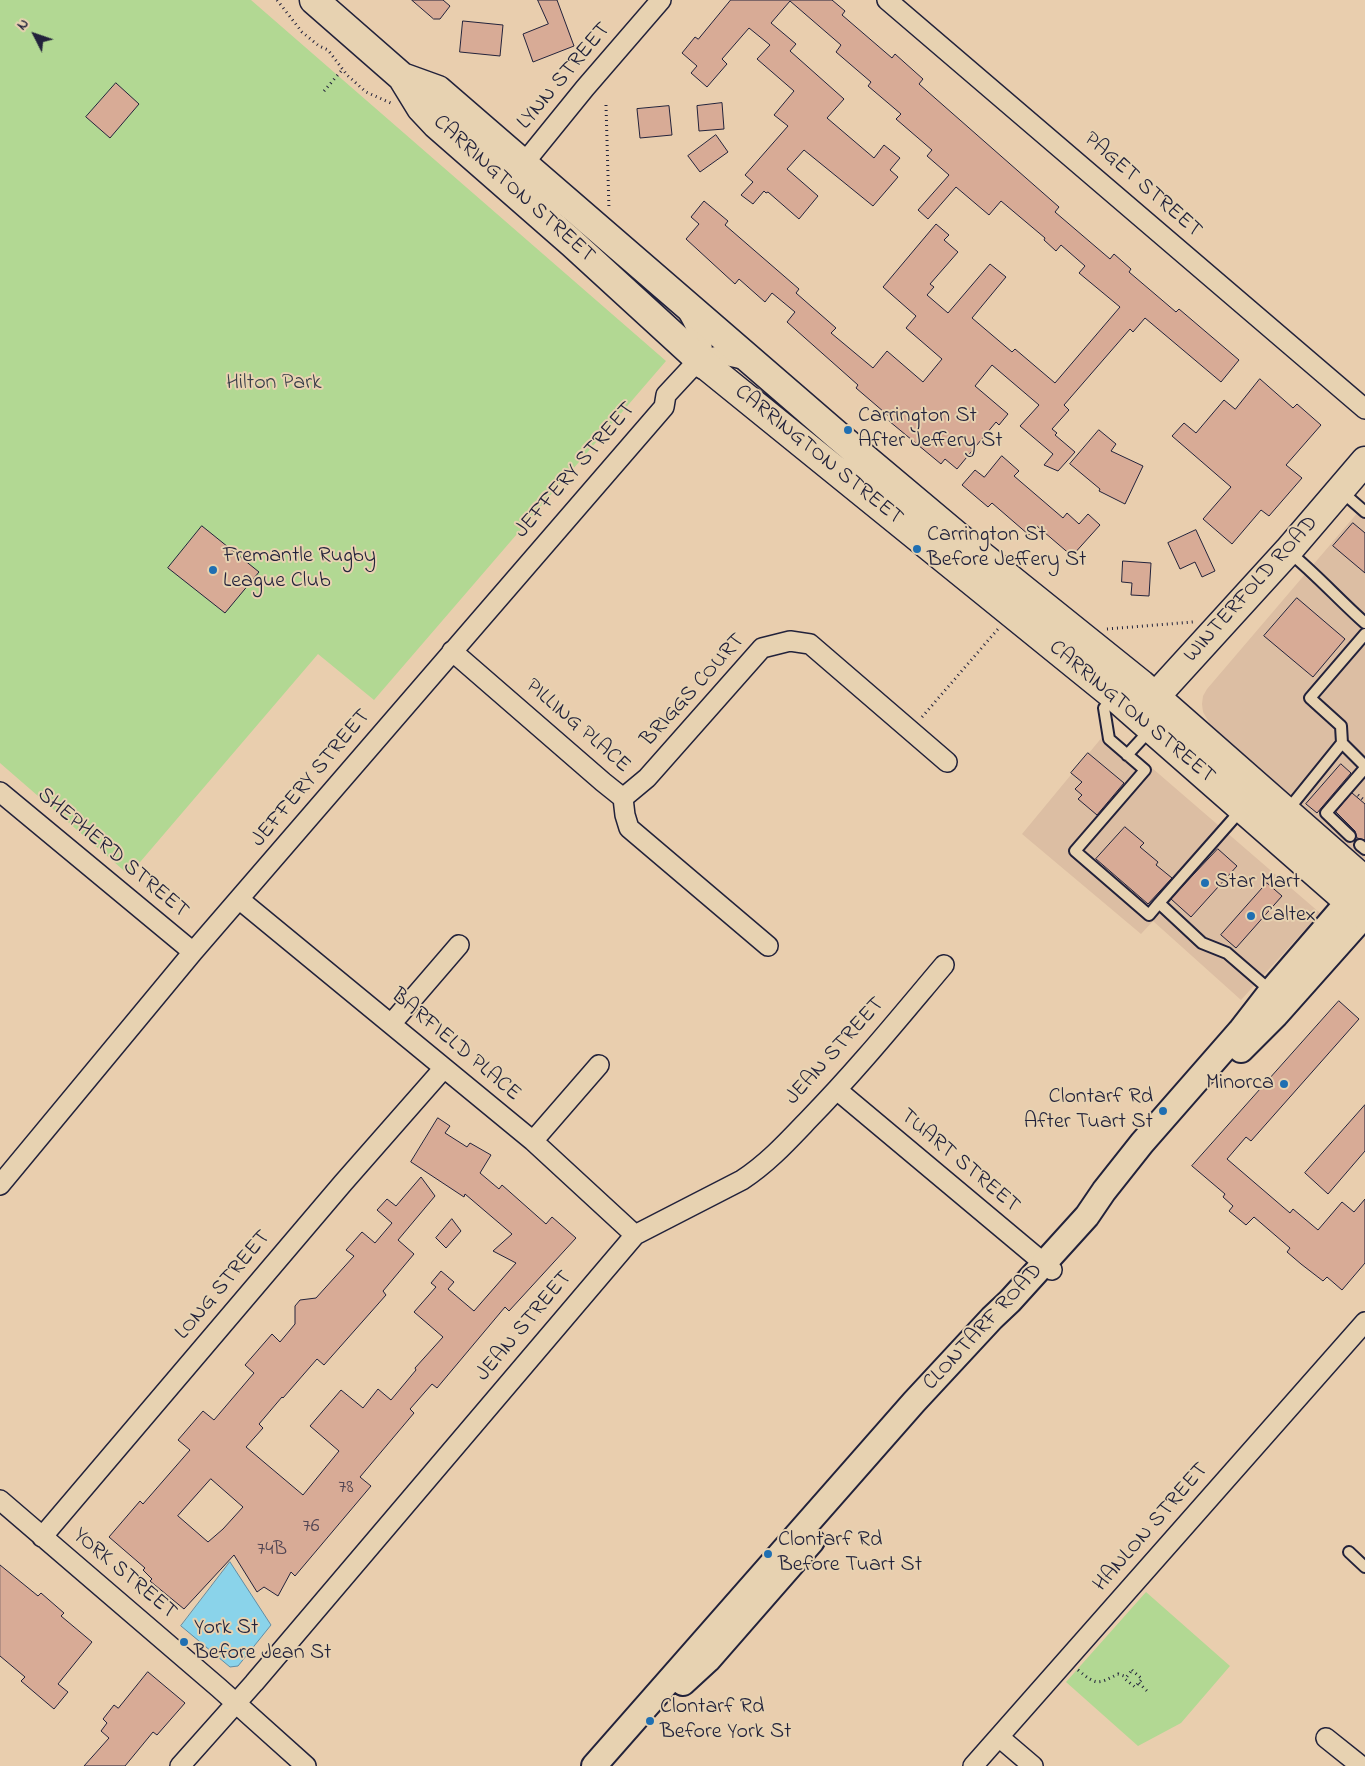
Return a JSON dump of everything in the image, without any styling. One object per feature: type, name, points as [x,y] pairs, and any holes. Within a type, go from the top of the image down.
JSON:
[{"type":"main road","name":"CARRINGTON STREET","points":[[314,0],[402,77],[421,108],[431,118],[703,363],[1114,696],[1154,713],[1242,809],[1362,902]]},
{"type":"main road","name":"CARRINGTON STREET","points":[[402,77],[438,90],[953,533],[1154,713],[1287,811],[1362,902]]},
{"type":"main road","name":"WINTERFOLD ROAD","points":[[1154,713],[1293,555],[1355,496],[1365,461]]},
{"type":"street","name":"LYNN STREET","points":[[506,185],[662,0]]},
{"type":"street","name":"PAGET STREET","points":[[887,0],[1365,408]]},
{"type":"street","points":[[683,301],[701,336],[704,350],[703,363]]},
{"type":"street","name":"JEFFERY STREET","points":[[0,1185],[193,952],[240,900],[452,651],[664,407],[666,395],[692,367],[713,357],[724,355],[751,361]]},
{"type":"street","name":"BRIGGS COURT","points":[[623,798],[647,778],[762,648],[790,641],[810,644],[947,762]]},
{"type":"street","name":"PILLING PLACE","points":[[452,651],[623,798],[629,828],[768,946]]},
{"type":"street","name":"SHEPHERD STREET","points":[[0,792],[193,952]]},
{"type":"street","name":"BARFIELD PLACE","points":[[240,900],[533,1140],[635,1235]]},
{"type":"street","name":"CLONTARF ROAD","points":[[614,1766],[648,1716],[708,1660],[878,1467],[898,1435],[914,1416],[1048,1267],[1142,1143],[1234,1039],[1272,991],[1362,902]]},
{"type":"street","name":"CLONTARF ROAD","points":[[594,1766],[966,1344],[1048,1267],[1140,1172],[1191,1102],[1231,1058],[1272,1020],[1362,902]]},
{"type":"street","points":[[392,1024],[459,944]]},
{"type":"street","name":"JEAN STREET","points":[[180,1766],[236,1703],[635,1235],[756,1171],[770,1159],[837,1090],[944,965]]},
{"type":"street","points":[[533,1140],[599,1064]]},
{"type":"street","name":"LONG STREET","points":[[42,1537],[343,1183],[444,1068]]},
{"type":"street","name":"TUART STREET","points":[[837,1090],[1048,1267]]},
{"type":"street","name":"HANLON STREET","points":[[974,1766],[1365,1322]]},
{"type":"street","name":"YORK STREET","points":[[0,1500],[236,1703],[306,1766]]},
{"type":"street","points":[[999,1738],[1033,1766]]},
{"type":"street","points":[[1326,1738],[1361,1766]]},
{"type":"lane","points":[[1293,555],[1365,623]]},
{"type":"lane","points":[[1287,811],[1342,744],[1341,726],[1310,698],[1365,634]]},
{"type":"lane","points":[[1114,696],[1104,708],[1109,740],[1145,770],[1075,851],[1149,915],[1242,809]]},
{"type":"lane","points":[[1128,755],[1154,713]]},
{"type":"lane","points":[[1342,744],[1365,767],[1326,813],[1350,836]]},
{"type":"lane","points":[[1354,755],[1365,756]]},
{"type":"lane","points":[[1159,903],[1202,943],[1227,953],[1272,991]]},
{"type":"lane","points":[[1348,1552],[1365,1567]]},
{"type":"path","points":[[324,91],[342,70]]},
{"type":"path","points":[[606,105],[609,212]]},
{"type":"path","points":[[1102,629],[1201,621]]},
{"type":"path","points":[[910,731],[998,628]]},
{"type":"path","points":[[1076,1668],[1095,1682],[1104,1681],[1118,1674],[1127,1677]]},
{"type":"path","points":[[1132,1670],[1142,1679],[1135,1687],[1125,1679],[1127,1677],[1132,1670]]},
{"type":"path","points":[[1138,1683],[1149,1693]]},
{"type":"shaded area","points":[[1365,504],[1365,860],[1210,724],[1203,712],[1202,704],[1203,696],[1207,689]]},
{"type":"shaded area","points":[[1108,730],[1320,913],[1241,1000],[1153,921],[1141,934],[1022,834]]},
{"type":"green space","name":"Hilton Park","points":[[0,0],[251,0],[666,361],[374,700],[318,654],[129,875],[0,763]]},
{"type":"green space","points":[[1146,1592],[1230,1666],[1181,1723],[1138,1746],[1066,1682]]},
{"type":"water","points":[[230,1562],[271,1625],[238,1666],[230,1667],[181,1626]]},
{"type":"building","points":[[412,0],[443,0],[450,6],[440,19],[434,19]]},
{"type":"building","points":[[538,0],[557,0],[574,46],[533,62],[523,34],[548,24]]},
{"type":"building","points":[[731,0],[832,0],[845,11],[842,15],[892,58],[895,54],[923,79],[919,84],[1059,207],[1055,212],[1110,259],[1114,254],[1131,269],[1129,272],[1176,312],[1179,309],[1239,360],[1221,382],[1145,318],[1133,332],[1130,329],[1064,405],[1069,410],[1052,429],[1057,433],[1055,435],[1075,452],[1058,471],[1044,465],[1053,454],[1020,426],[1039,405],[992,365],[975,386],[1008,414],[999,425],[996,422],[957,469],[945,459],[941,464],[889,421],[891,418],[856,388],[858,385],[787,322],[795,312],[772,293],[765,302],[739,279],[735,284],[686,239],[699,224],[691,217],[704,201],[728,221],[725,225],[799,289],[796,293],[836,328],[831,333],[873,368],[887,351],[923,382],[942,359],[906,328],[916,316],[883,287],[936,224],[949,235],[944,240],[958,252],[930,284],[934,287],[927,295],[948,313],[990,264],[1006,277],[972,318],[1012,352],[1015,349],[1055,383],[1120,307],[1079,273],[1085,266],[1061,245],[1056,251],[1044,240],[1045,238],[1001,201],[989,215],[956,187],[928,219],[918,210],[949,175],[927,156],[932,150],[896,119],[901,114],[868,86],[871,82],[836,52],[841,45],[790,1],[771,23],[796,44],[790,51],[844,99],[827,118],[874,158],[884,145],[900,158],[890,170],[898,177],[873,206],[804,150],[787,169],[818,196],[799,219],[768,192],[764,191],[753,204],[741,195],[753,182],[745,175],[788,126],[774,115],[794,91],[757,59],[770,45],[749,28],[722,59],[727,64],[707,87],[691,73],[697,66],[682,53],[695,37],[698,39]]},
{"type":"building","points":[[463,21],[503,25],[500,56],[460,52]]},
{"type":"building","points":[[116,83],[139,104],[110,138],[86,117]]},
{"type":"building","points":[[722,103],[724,129],[699,131],[697,106]]},
{"type":"building","points":[[669,106],[672,135],[640,138],[637,109]]},
{"type":"building","points":[[716,135],[728,152],[700,172],[688,156]]},
{"type":"building","points":[[1260,379],[1293,408],[1297,404],[1321,425],[1286,465],[1302,478],[1269,516],[1261,510],[1232,544],[1203,519],[1231,487],[1172,436],[1184,423],[1196,433],[1224,400],[1235,409]]},
{"type":"building","points":[[1099,430],[1116,444],[1111,451],[1143,466],[1125,504],[1099,491],[1100,489],[1070,464]]},
{"type":"building","points":[[1002,456],[1019,471],[1014,476],[1063,518],[1067,513],[1079,524],[1088,514],[1100,525],[1072,556],[1037,526],[1029,535],[992,503],[988,507],[962,485],[975,470],[984,477]]},
{"type":"building","points":[[1353,523],[1365,533],[1365,573],[1333,546]]},
{"type":"building","name":"Fremantle Rugby League Club","points":[[202,526],[259,572],[225,613],[168,568]]},
{"type":"building","points":[[1196,530],[1215,571],[1202,577],[1195,562],[1180,569],[1168,543]]},
{"type":"building","points":[[1123,561],[1151,563],[1149,596],[1131,595],[1132,583],[1122,582]]},
{"type":"building","points":[[1297,598],[1345,639],[1313,677],[1264,636]]},
{"type":"building","points":[[1088,753],[1124,783],[1097,815],[1078,799],[1082,795],[1075,789],[1082,782],[1071,773]]},
{"type":"building","points":[[1341,764],[1351,773],[1317,813],[1306,804]]},
{"type":"building","points":[[1352,793],[1365,804],[1365,840],[1357,838],[1355,831],[1336,812]]},
{"type":"building","points":[[1125,827],[1144,843],[1140,847],[1158,862],[1156,865],[1172,878],[1148,904],[1096,859]]},
{"type":"building","name":"Star Mart","points":[[1218,849],[1237,866],[1191,917],[1171,899]]},
{"type":"building","name":"Caltex","points":[[1267,883],[1282,896],[1236,948],[1221,935]]},
{"type":"building","points":[[1339,1001],[1359,1019],[1251,1141],[1246,1137],[1227,1159],[1290,1213],[1293,1209],[1318,1230],[1342,1202],[1354,1212],[1365,1199],[1365,1263],[1342,1290],[1327,1277],[1323,1281],[1301,1264],[1287,1252],[1290,1248],[1254,1217],[1246,1225],[1229,1211],[1233,1206],[1223,1197],[1225,1194],[1192,1166]]},
{"type":"building","points":[[1365,1105],[1365,1151],[1328,1194],[1305,1173]]},
{"type":"building","points":[[438,1118],[450,1126],[445,1133],[467,1147],[470,1143],[491,1155],[480,1173],[499,1189],[502,1185],[546,1224],[552,1217],[576,1238],[509,1311],[505,1307],[437,1388],[432,1384],[410,1409],[414,1413],[360,1477],[371,1486],[295,1576],[291,1572],[278,1596],[264,1587],[257,1592],[234,1555],[184,1609],[150,1581],[152,1579],[143,1570],[145,1568],[109,1537],[140,1501],[143,1504],[190,1450],[178,1440],[203,1411],[214,1420],[254,1373],[245,1365],[272,1334],[280,1342],[295,1324],[295,1306],[300,1300],[316,1298],[354,1256],[346,1250],[362,1232],[375,1243],[392,1223],[377,1210],[387,1199],[396,1206],[421,1177],[435,1196],[398,1240],[414,1254],[383,1291],[386,1295],[324,1365],[317,1359],[282,1397],[259,1424],[263,1428],[246,1447],[303,1495],[339,1451],[310,1426],[341,1390],[363,1408],[378,1389],[391,1400],[416,1370],[415,1368],[443,1337],[414,1312],[436,1287],[431,1283],[441,1271],[454,1282],[448,1289],[474,1311],[516,1263],[493,1251],[512,1234],[465,1194],[464,1197],[411,1162]],"holes":[[[211,1479],[243,1507],[208,1542],[178,1516]]]},
{"type":"building","points":[[452,1219],[461,1231],[446,1248],[436,1238]]},
{"type":"building","points":[[0,1565],[38,1596],[41,1593],[64,1613],[61,1616],[92,1642],[58,1684],[68,1692],[54,1709],[21,1681],[25,1677],[0,1656]]},
{"type":"building","points":[[148,1672],[185,1703],[157,1735],[153,1732],[125,1766],[84,1766],[109,1738],[101,1731],[107,1723],[103,1719],[114,1705],[118,1708]]},
{"type":"place","name":"Carrington St After Jeffery St","points":[[848,430]]},
{"type":"place","name":"Carrington St Before Jeffery St","points":[[917,549]]},
{"type":"place","name":"Fremantle Rugby League Club","points":[[213,570]]},
{"type":"place","name":"Star Mart","points":[[1205,883]]},
{"type":"place","name":"Caltex","points":[[1251,916]]},
{"type":"place","name":"Minorca","points":[[1284,1084]]},
{"type":"place","name":"Clontarf Rd After Tuart St","points":[[1163,1111]]},
{"type":"place","name":"Clontarf Rd Before Tuart St","points":[[768,1554]]},
{"type":"place","name":"York St Before Jean St","points":[[184,1642]]},
{"type":"place","name":"Clontarf Rd Before York St","points":[[650,1721]]}]
